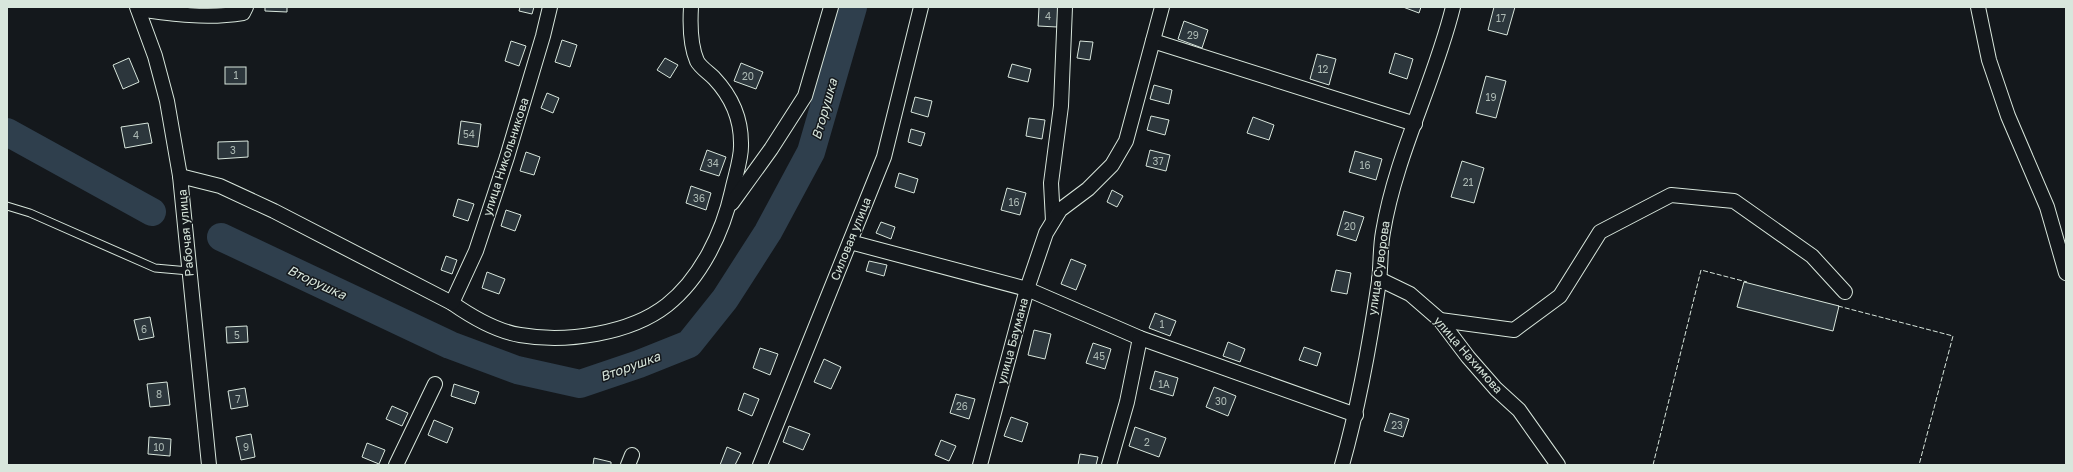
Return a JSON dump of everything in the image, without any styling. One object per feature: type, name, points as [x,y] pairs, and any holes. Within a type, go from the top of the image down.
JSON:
[{"type":"street","points":[[137,8],[190,16],[232,15],[243,13],[246,7]]},
{"type":"street","name":"улица Никольникова","points":[[452,304],[476,251],[544,36],[550,7]]},
{"type":"street","points":[[180,176],[220,186],[274,210],[452,304],[477,320],[519,335],[567,338],[597,334],[643,320],[668,304],[690,280],[712,246],[728,208],[742,145],[739,122],[731,100],[698,62],[692,43],[691,7]]},
{"type":"street","points":[[728,208],[771,149],[805,96],[831,7]]},
{"type":"street","name":"Силовая улица","points":[[760,465],[884,156],[921,7]]},
{"type":"street","name":"улица Баумана","points":[[1053,220],[1051,184],[1061,106],[1065,7]]},
{"type":"street","name":"улица Баумана","points":[[980,465],[1027,290],[1046,233],[1060,210],[1088,189],[1112,166],[1126,141],[1162,7]]},
{"type":"street","name":"улица Суворова","points":[[1342,465],[1356,415],[1379,279],[1382,233],[1400,160],[1415,124],[1453,7]]},
{"type":"street","points":[[1978,7],[1989,60],[2008,116],[2047,207],[2066,273]]},
{"type":"street","name":"Рабочая улица","points":[[137,8],[155,56],[167,101],[180,176],[209,465]]},
{"type":"street","points":[[1153,41],[1415,124]]},
{"type":"street","points":[[1440,320],[1514,330],[1560,296],[1600,232],[1671,195],[1734,201],[1812,256],[1845,292]]},
{"type":"street","points":[[850,242],[1027,290],[1140,338],[1356,415]]},
{"type":"street","name":"улица Нахимова","points":[[1379,279],[1410,294],[1440,320],[1468,357],[1496,389],[1519,410],[1558,465]]},
{"type":"street","points":[[1109,465],[1127,402],[1140,338]]},
{"type":"street","points":[[396,465],[435,384]]},
{"type":"lane","points":[[7,206],[30,213],[155,268],[190,271]]},
{"type":"building","points":[[265,7],[287,7],[287,12],[265,11]]},
{"type":"building","points":[[520,7],[534,7],[532,14],[519,11]]},
{"type":"building","points":[[1039,7],[1058,7],[1057,27],[1038,26]]},
{"type":"building","points":[[1403,7],[1421,7],[1419,13]]},
{"type":"building","points":[[1494,7],[1515,7],[1507,35],[1488,30]]},
{"type":"building","points":[[1184,21],[1208,30],[1202,48],[1178,39]]},
{"type":"building","points":[[562,40],[577,45],[570,67],[555,62]]},
{"type":"building","points":[[511,41],[526,46],[519,66],[505,61]]},
{"type":"building","points":[[1080,41],[1093,42],[1090,60],[1077,58]]},
{"type":"building","points":[[1395,53],[1413,59],[1407,79],[1389,73]]},
{"type":"building","points":[[1317,54],[1336,59],[1329,85],[1310,79]]},
{"type":"building","points":[[129,58],[139,82],[123,89],[113,65]]},
{"type":"building","points":[[665,58],[678,65],[670,78],[657,70]]},
{"type":"building","points":[[741,63],[763,72],[756,89],[734,81]]},
{"type":"building","points":[[1012,64],[1031,69],[1028,82],[1008,77]]},
{"type":"building","points":[[225,67],[246,67],[246,84],[225,84]]},
{"type":"building","points":[[1486,76],[1506,81],[1496,118],[1476,113]]},
{"type":"building","points":[[1154,85],[1172,90],[1169,104],[1150,99]]},
{"type":"building","points":[[547,93],[559,98],[553,113],[541,108]]},
{"type":"building","points":[[915,97],[932,101],[928,117],[911,112]]},
{"type":"building","points":[[1151,116],[1169,120],[1165,135],[1147,130]]},
{"type":"building","points":[[1253,117],[1274,125],[1269,140],[1247,133]]},
{"type":"building","points":[[1029,118],[1045,120],[1042,139],[1026,136]]},
{"type":"building","points":[[461,121],[481,124],[478,147],[458,144]]},
{"type":"building","points":[[148,123],[152,143],[125,148],[121,127]]},
{"type":"building","points":[[911,129],[925,133],[921,146],[908,142]]},
{"type":"building","points":[[248,141],[248,157],[218,159],[218,142]]},
{"type":"building","points":[[707,150],[726,157],[719,176],[700,170]]},
{"type":"building","points":[[1150,150],[1170,155],[1166,171],[1146,166]]},
{"type":"building","points":[[1355,151],[1382,159],[1376,180],[1349,172]]},
{"type":"building","points":[[526,152],[540,157],[534,175],[520,171]]},
{"type":"building","points":[[1462,161],[1484,168],[1474,203],[1451,197]]},
{"type":"building","points":[[899,173],[918,179],[914,193],[895,187]]},
{"type":"building","points":[[691,186],[711,193],[706,210],[686,203]]},
{"type":"building","points":[[1007,188],[1026,193],[1020,215],[1001,210]]},
{"type":"building","points":[[1112,190],[1123,196],[1117,207],[1107,202]]},
{"type":"building","points":[[458,199],[474,204],[468,221],[453,216]]},
{"type":"building","points":[[506,210],[521,215],[515,231],[501,226]]},
{"type":"building","points":[[1344,211],[1364,217],[1356,241],[1337,235]]},
{"type":"building","points":[[881,222],[895,227],[891,239],[876,233]]},
{"type":"building","points":[[446,256],[457,260],[452,274],[441,270]]},
{"type":"building","points":[[1071,259],[1086,265],[1076,290],[1061,284]]},
{"type":"building","points":[[869,261],[887,265],[884,276],[866,271]]},
{"type":"building","points":[[1336,270],[1351,273],[1347,294],[1331,291]]},
{"type":"building","points":[[487,272],[505,279],[499,294],[482,288]]},
{"type":"building","points":[[1744,282],[1839,306],[1833,331],[1737,307]]},
{"type":"building","points":[[1155,313],[1176,321],[1170,336],[1149,328]]},
{"type":"building","points":[[150,317],[154,337],[139,340],[134,320]]},
{"type":"building","points":[[247,326],[248,342],[227,343],[226,327]]},
{"type":"building","points":[[1034,330],[1051,334],[1045,359],[1028,355]]},
{"type":"building","points":[[1228,342],[1245,349],[1240,362],[1223,356]]},
{"type":"building","points":[[1093,343],[1111,349],[1105,369],[1086,363]]},
{"type":"building","points":[[1304,347],[1321,353],[1317,366],[1299,360]]},
{"type":"building","points":[[760,348],[778,354],[770,375],[753,368]]},
{"type":"building","points":[[824,359],[841,367],[831,389],[814,382]]},
{"type":"building","points":[[1155,371],[1178,378],[1173,396],[1150,389]]},
{"type":"building","points":[[167,382],[170,405],[150,407],[147,384]]},
{"type":"building","points":[[454,384],[479,392],[475,404],[451,396]]},
{"type":"building","points":[[1214,387],[1236,396],[1228,416],[1206,407]]},
{"type":"building","points":[[245,388],[248,406],[231,409],[228,391]]},
{"type":"building","points":[[744,393],[759,399],[752,416],[738,410]]},
{"type":"building","points":[[956,394],[975,399],[969,419],[950,413]]},
{"type":"building","points":[[392,406],[408,413],[402,426],[386,419]]},
{"type":"building","points":[[1390,413],[1409,419],[1403,437],[1384,431]]},
{"type":"building","points":[[1011,417],[1028,423],[1022,442],[1004,436]]},
{"type":"building","points":[[434,420],[453,428],[447,443],[428,435]]},
{"type":"building","points":[[789,426],[810,434],[803,450],[783,442]]},
{"type":"building","points":[[1135,427],[1166,438],[1159,457],[1129,446]]},
{"type":"building","points":[[251,434],[255,457],[241,460],[236,437]]},
{"type":"building","points":[[149,437],[171,439],[170,456],[148,454]]},
{"type":"building","points":[[941,440],[956,446],[949,461],[935,455]]},
{"type":"building","points":[[367,443],[385,450],[379,464],[362,457]]},
{"type":"building","points":[[727,447],[741,453],[735,465],[720,465]]},
{"type":"building","points":[[1080,454],[1098,457],[1096,465],[1078,465]]},
{"type":"building","points":[[594,458],[611,462],[611,465],[593,465]]},
{"type":"waterway","name":"Вторушка","points":[[221,237],[450,345],[517,370],[580,384],[639,364],[689,344],[725,299],[768,232],[811,152],[853,7]]},
{"type":"waterway","name":"Вторушка","points":[[7,132],[152,212]]},
{"type":"fence","points":[[1653,465],[1701,270],[1747,282]]},
{"type":"fence","points":[[1838,306],[1953,336],[1919,465]]}]
